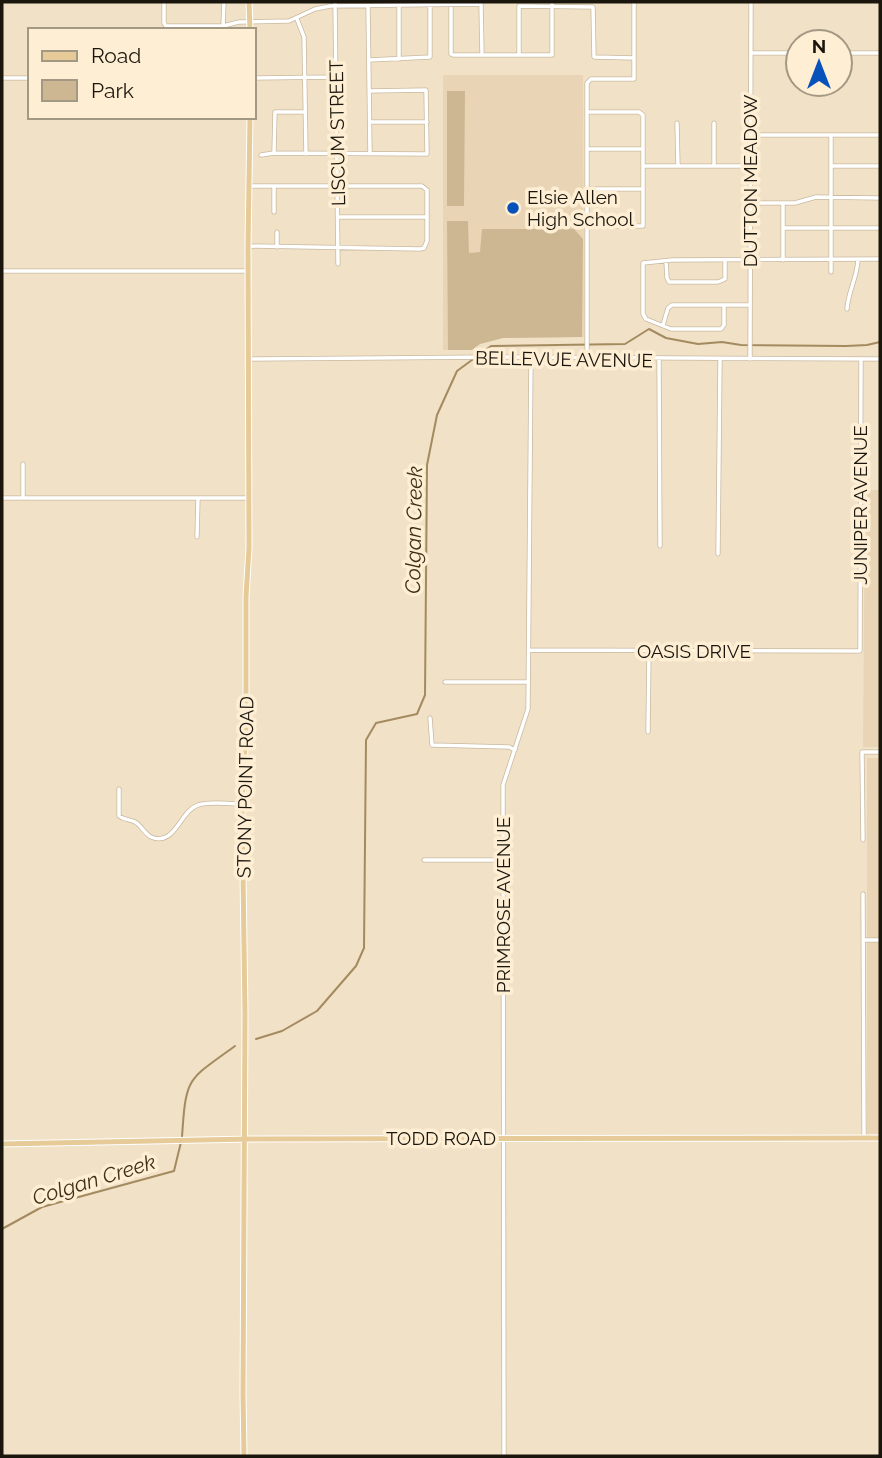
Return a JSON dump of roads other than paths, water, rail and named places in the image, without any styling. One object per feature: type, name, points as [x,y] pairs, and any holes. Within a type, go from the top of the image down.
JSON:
[{"type":"main road","points":[[249,2],[250,28]]},
{"type":"main road","name":"STONY POINT ROAD","points":[[244,1456],[246,1014],[242,804],[249,557],[250,119]]},
{"type":"main road","name":"TODD ROAD","points":[[2,1144],[244,1139],[880,1138]]},
{"type":"street","points":[[164,2],[166,26],[285,22],[335,4],[481,4],[482,55]]},
{"type":"street","points":[[223,26],[224,2]]},
{"type":"street","points":[[587,357],[588,80],[634,79],[634,2]]},
{"type":"street","name":"DUTTON MEADOW","points":[[750,359],[751,2]]},
{"type":"street","name":"LISCUM STREET","points":[[335,4],[338,264]]},
{"type":"street","points":[[451,4],[451,54],[552,55],[552,4]]},
{"type":"street","points":[[519,55],[519,6],[552,4],[593,7],[594,57],[634,58]]},
{"type":"street","points":[[368,6],[370,154]]},
{"type":"street","points":[[399,6],[399,59]]},
{"type":"street","points":[[369,60],[430,57],[430,6]]},
{"type":"street","points":[[298,19],[304,37],[306,154]]},
{"type":"street","points":[[751,53],[784,53]]},
{"type":"street","points":[[854,53],[880,53]]},
{"type":"street","points":[[256,78],[336,77]]},
{"type":"street","points":[[2,78],[28,78]]},
{"type":"street","points":[[261,155],[427,154],[426,90],[369,91]]},
{"type":"street","points":[[274,153],[275,112],[305,112]]},
{"type":"street","points":[[588,112],[642,113],[644,166],[643,226],[588,226]]},
{"type":"street","points":[[370,122],[426,122]]},
{"type":"street","points":[[677,123],[678,166]]},
{"type":"street","points":[[714,123],[714,166]]},
{"type":"street","points":[[751,135],[880,135]]},
{"type":"street","points":[[831,136],[831,272]]},
{"type":"street","points":[[587,149],[642,149]]},
{"type":"street","points":[[644,166],[751,166]]},
{"type":"street","points":[[831,166],[880,166]]},
{"type":"street","points":[[248,246],[424,248],[427,241],[427,190],[422,186],[249,186]]},
{"type":"street","points":[[274,186],[274,212]]},
{"type":"street","points":[[588,189],[642,189]]},
{"type":"street","points":[[751,203],[795,203],[816,197],[880,198]]},
{"type":"street","points":[[782,260],[783,203]]},
{"type":"street","points":[[338,218],[427,217]]},
{"type":"street","points":[[783,229],[880,228]]},
{"type":"street","points":[[277,232],[277,247]]},
{"type":"street","points":[[724,305],[724,325],[721,329],[676,330],[649,320],[644,315],[643,263],[880,259]]},
{"type":"street","points":[[666,261],[669,282],[718,282],[725,279],[725,260]]},
{"type":"street","points":[[847,309],[847,301],[858,275],[858,260]]},
{"type":"street","points":[[2,271],[248,271]]},
{"type":"street","points":[[663,325],[672,305],[750,305]]},
{"type":"street","name":"PRIMROSE AVENUE","points":[[504,1456],[503,785],[528,709],[531,357]]},
{"type":"street","name":"BELLEVUE AVENUE","points":[[248,359],[880,359]]},
{"type":"street","points":[[659,360],[660,546]]},
{"type":"street","points":[[718,554],[720,360]]},
{"type":"street","name":"JUNIPER AVENUE","points":[[860,651],[861,360]]},
{"type":"street","points":[[23,464],[23,498]]},
{"type":"street","points":[[2,498],[249,498]]},
{"type":"street","points":[[197,537],[198,498]]},
{"type":"street","name":"OASIS DRIVE","points":[[529,650],[860,651]]},
{"type":"street","points":[[648,732],[649,651]]},
{"type":"street","points":[[445,681],[528,682]]},
{"type":"street","points":[[430,718],[432,745],[509,747],[515,750]]},
{"type":"street","points":[[863,840],[862,752],[880,752]]},
{"type":"street","points":[[119,789],[119,816],[138,824],[154,838],[170,835],[199,804],[242,804]]},
{"type":"street","points":[[424,860],[503,860]]},
{"type":"street","points":[[863,894],[864,1138]]},
{"type":"street","points":[[864,940],[880,940]]},
{"type":"waterway","name":"Colgan Creek","points":[[256,1039],[282,1031],[317,1011],[356,966],[364,948],[366,740],[376,723],[417,714],[425,695],[427,465],[437,415],[457,371],[491,346],[625,344],[649,329],[666,338],[698,344],[722,342],[741,345],[846,346],[880,342]]},
{"type":"waterway","name":"Colgan Creek","points":[[182,1137],[185,1102],[192,1082],[207,1066],[235,1046]]},
{"type":"waterway","name":"Colgan Creek","points":[[2,1229],[42,1207],[174,1171],[181,1142]]},
{"type":"place","name":"Elsie Allen High School","points":[[513,208]]}]
